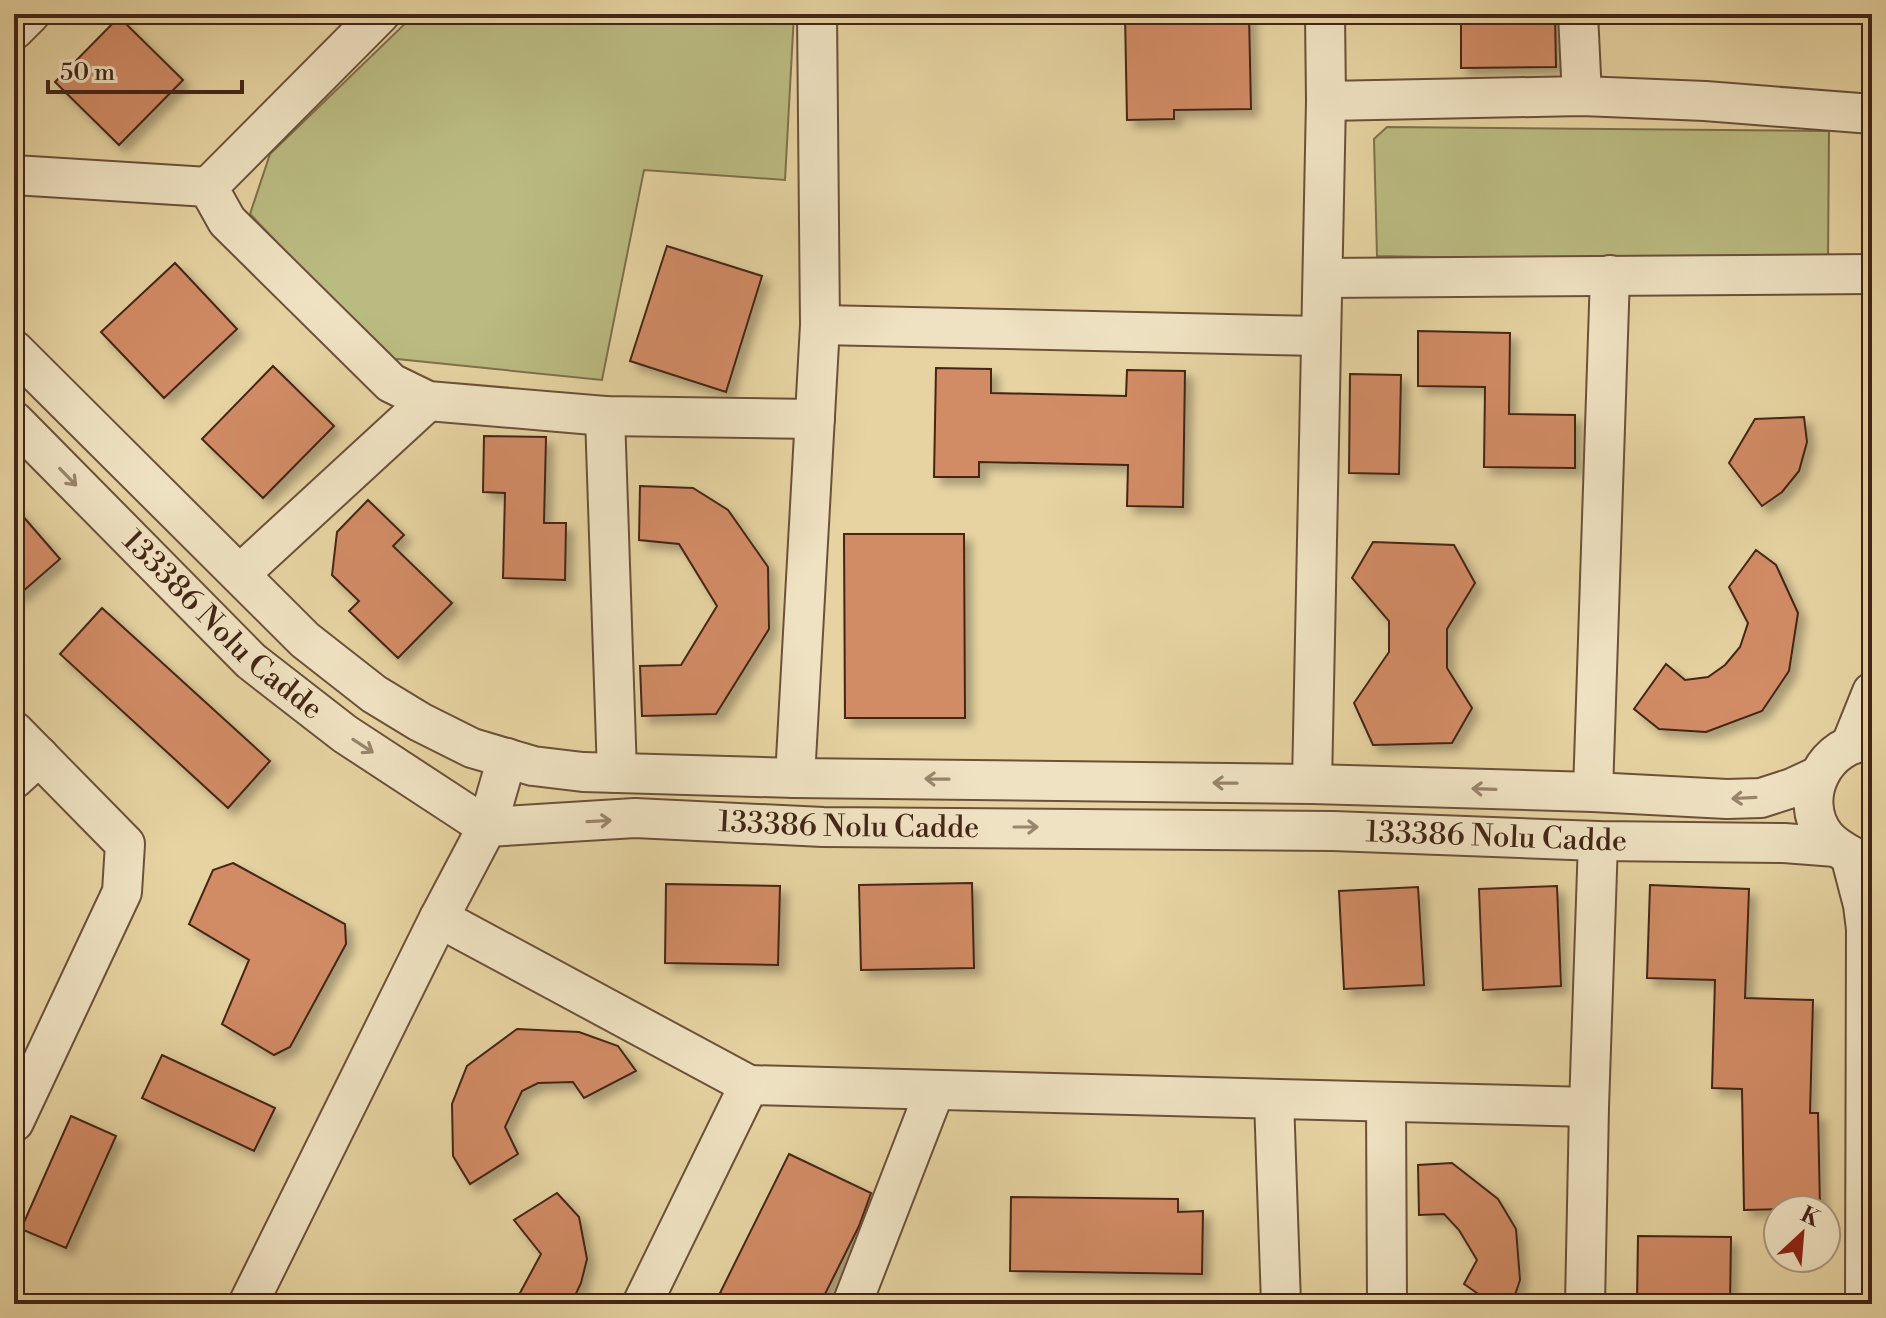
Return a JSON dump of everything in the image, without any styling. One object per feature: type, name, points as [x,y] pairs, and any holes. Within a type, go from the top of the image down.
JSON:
[{"type":"street","points":[[14,30],[30,14]]},
{"type":"street","points":[[14,175],[208,187],[380,14]]},
{"type":"street","points":[[795,778],[820,325],[817,14]]},
{"type":"street","points":[[1312,784],[1326,101],[1325,14]]},
{"type":"street","points":[[1578,14],[1582,96]]},
{"type":"street","points":[[1326,101],[1582,96],[1705,101],[1872,114]]},
{"type":"street","points":[[208,187],[227,221],[391,383],[428,401],[605,416],[815,419]]},
{"type":"street","points":[[1323,278],[1872,274]]},
{"type":"street","points":[[1593,792],[1610,275]]},
{"type":"street","points":[[820,325],[1321,336]]},
{"type":"street","name":"133386 Nolu Cadde","points":[[14,350],[305,640],[374,694],[420,722],[472,748],[533,766],[617,773],[795,778],[1312,784],[1727,799],[1761,798],[1818,776]]},
{"type":"street","points":[[240,574],[428,401]]},
{"type":"street","points":[[605,416],[617,773]]},
{"type":"street","name":"133386 Nolu Cadde","points":[[14,421],[251,661],[345,734],[487,827],[635,818],[823,827],[1333,831],[1598,841],[1784,843],[1853,854]]},
{"type":"street","points":[[1865,1304],[1868,1096],[1866,929],[1853,854],[1825,836],[1813,807],[1818,776],[1826,763],[1862,742],[1872,692]]},
{"type":"street","points":[[14,1122],[122,892],[125,844],[22,755]]},
{"type":"street","points":[[248,1304],[487,827],[507,758]]},
{"type":"street","points":[[1585,1304],[1598,841]]},
{"type":"street","points":[[439,918],[749,1085],[1589,1107]]},
{"type":"street","points":[[642,1304],[749,1085]]},
{"type":"street","points":[[859,1301],[935,1090]]},
{"type":"street","points":[[1274,1099],[1281,1304]]},
{"type":"street","points":[[1386,1102],[1387,1304]]},
{"type":"green space","points":[[415,14],[794,14],[785,180],[644,170],[602,380],[387,358],[250,214],[270,154]]},
{"type":"green space","points":[[1387,127],[1829,131],[1828,264],[1377,256],[1374,139]]},
{"type":"building","points":[[1125,14],[1249,14],[1251,109],[1174,110],[1174,119],[1127,120]]},
{"type":"building","points":[[1461,14],[1555,14],[1556,67],[1461,68]]},
{"type":"building","points":[[119,17],[183,80],[119,145],[55,82]]},
{"type":"building","points":[[667,246],[762,276],[726,392],[630,361]]},
{"type":"building","points":[[175,263],[237,329],[164,398],[101,332]]},
{"type":"building","points":[[1418,331],[1510,333],[1509,414],[1575,415],[1575,468],[1484,467],[1485,387],[1418,386]]},
{"type":"building","points":[[273,366],[334,426],[263,498],[202,439]]},
{"type":"building","points":[[936,368],[991,369],[991,393],[1126,396],[1127,370],[1185,371],[1183,507],[1127,506],[1128,465],[979,462],[979,477],[934,477]]},
{"type":"building","points":[[1350,374],[1401,375],[1399,474],[1349,473]]},
{"type":"building","points":[[1804,417],[1807,442],[1799,471],[1782,492],[1762,506],[1729,463],[1755,419]]},
{"type":"building","points":[[484,436],[546,437],[544,523],[566,523],[565,580],[503,578],[505,493],[483,492]]},
{"type":"building","points":[[640,486],[693,488],[728,510],[768,567],[769,629],[716,714],[642,716],[640,666],[681,665],[717,606],[679,544],[639,540]]},
{"type":"building","points":[[368,500],[404,535],[393,546],[452,603],[398,658],[349,611],[359,601],[332,575],[337,532]]},
{"type":"building","points":[[14,506],[60,559],[14,599]]},
{"type":"building","points":[[844,534],[964,534],[965,718],[845,718]]},
{"type":"building","points":[[1373,542],[1454,545],[1475,583],[1447,629],[1447,668],[1472,708],[1452,743],[1373,745],[1354,703],[1389,652],[1389,621],[1352,578]]},
{"type":"building","points":[[1756,550],[1776,565],[1798,613],[1789,671],[1762,711],[1706,732],[1659,729],[1634,709],[1666,664],[1685,680],[1708,677],[1725,665],[1740,647],[1748,623],[1729,587]]},
{"type":"building","points":[[102,608],[270,761],[228,808],[60,654]]},
{"type":"building","points":[[233,863],[345,924],[346,944],[290,1047],[274,1055],[222,1024],[249,960],[189,924],[213,870]]},
{"type":"building","points":[[972,883],[974,968],[861,970],[859,885]]},
{"type":"building","points":[[666,884],[780,886],[778,965],[665,963]]},
{"type":"building","points":[[1650,885],[1749,889],[1745,998],[1813,1000],[1810,1113],[1818,1113],[1820,1194],[1762,1194],[1762,1210],[1744,1210],[1742,1089],[1712,1088],[1715,980],[1647,978]]},
{"type":"building","points":[[1557,886],[1561,986],[1483,990],[1479,889]]},
{"type":"building","points":[[1418,887],[1424,985],[1344,989],[1339,891]]},
{"type":"building","points":[[517,1029],[579,1032],[618,1046],[636,1071],[584,1098],[573,1082],[538,1083],[522,1091],[505,1127],[518,1154],[470,1184],[453,1156],[452,1104],[467,1066]]},
{"type":"building","points":[[162,1055],[275,1108],[254,1151],[142,1098]]},
{"type":"building","points":[[71,1116],[116,1136],[66,1248],[21,1229]]},
{"type":"building","points":[[789,1154],[871,1193],[859,1226],[820,1304],[742,1304],[720,1293]]},
{"type":"building","points":[[1452,1163],[1498,1199],[1516,1229],[1520,1280],[1512,1304],[1493,1304],[1464,1284],[1477,1260],[1459,1230],[1444,1214],[1419,1215],[1418,1165]]},
{"type":"building","points":[[557,1193],[579,1217],[587,1259],[581,1283],[571,1304],[514,1304],[541,1254],[514,1220]]},
{"type":"building","points":[[1011,1197],[1178,1199],[1178,1212],[1203,1211],[1202,1274],[1010,1271]]},
{"type":"building","points":[[1638,1236],[1731,1237],[1730,1304],[1637,1304]]}]
